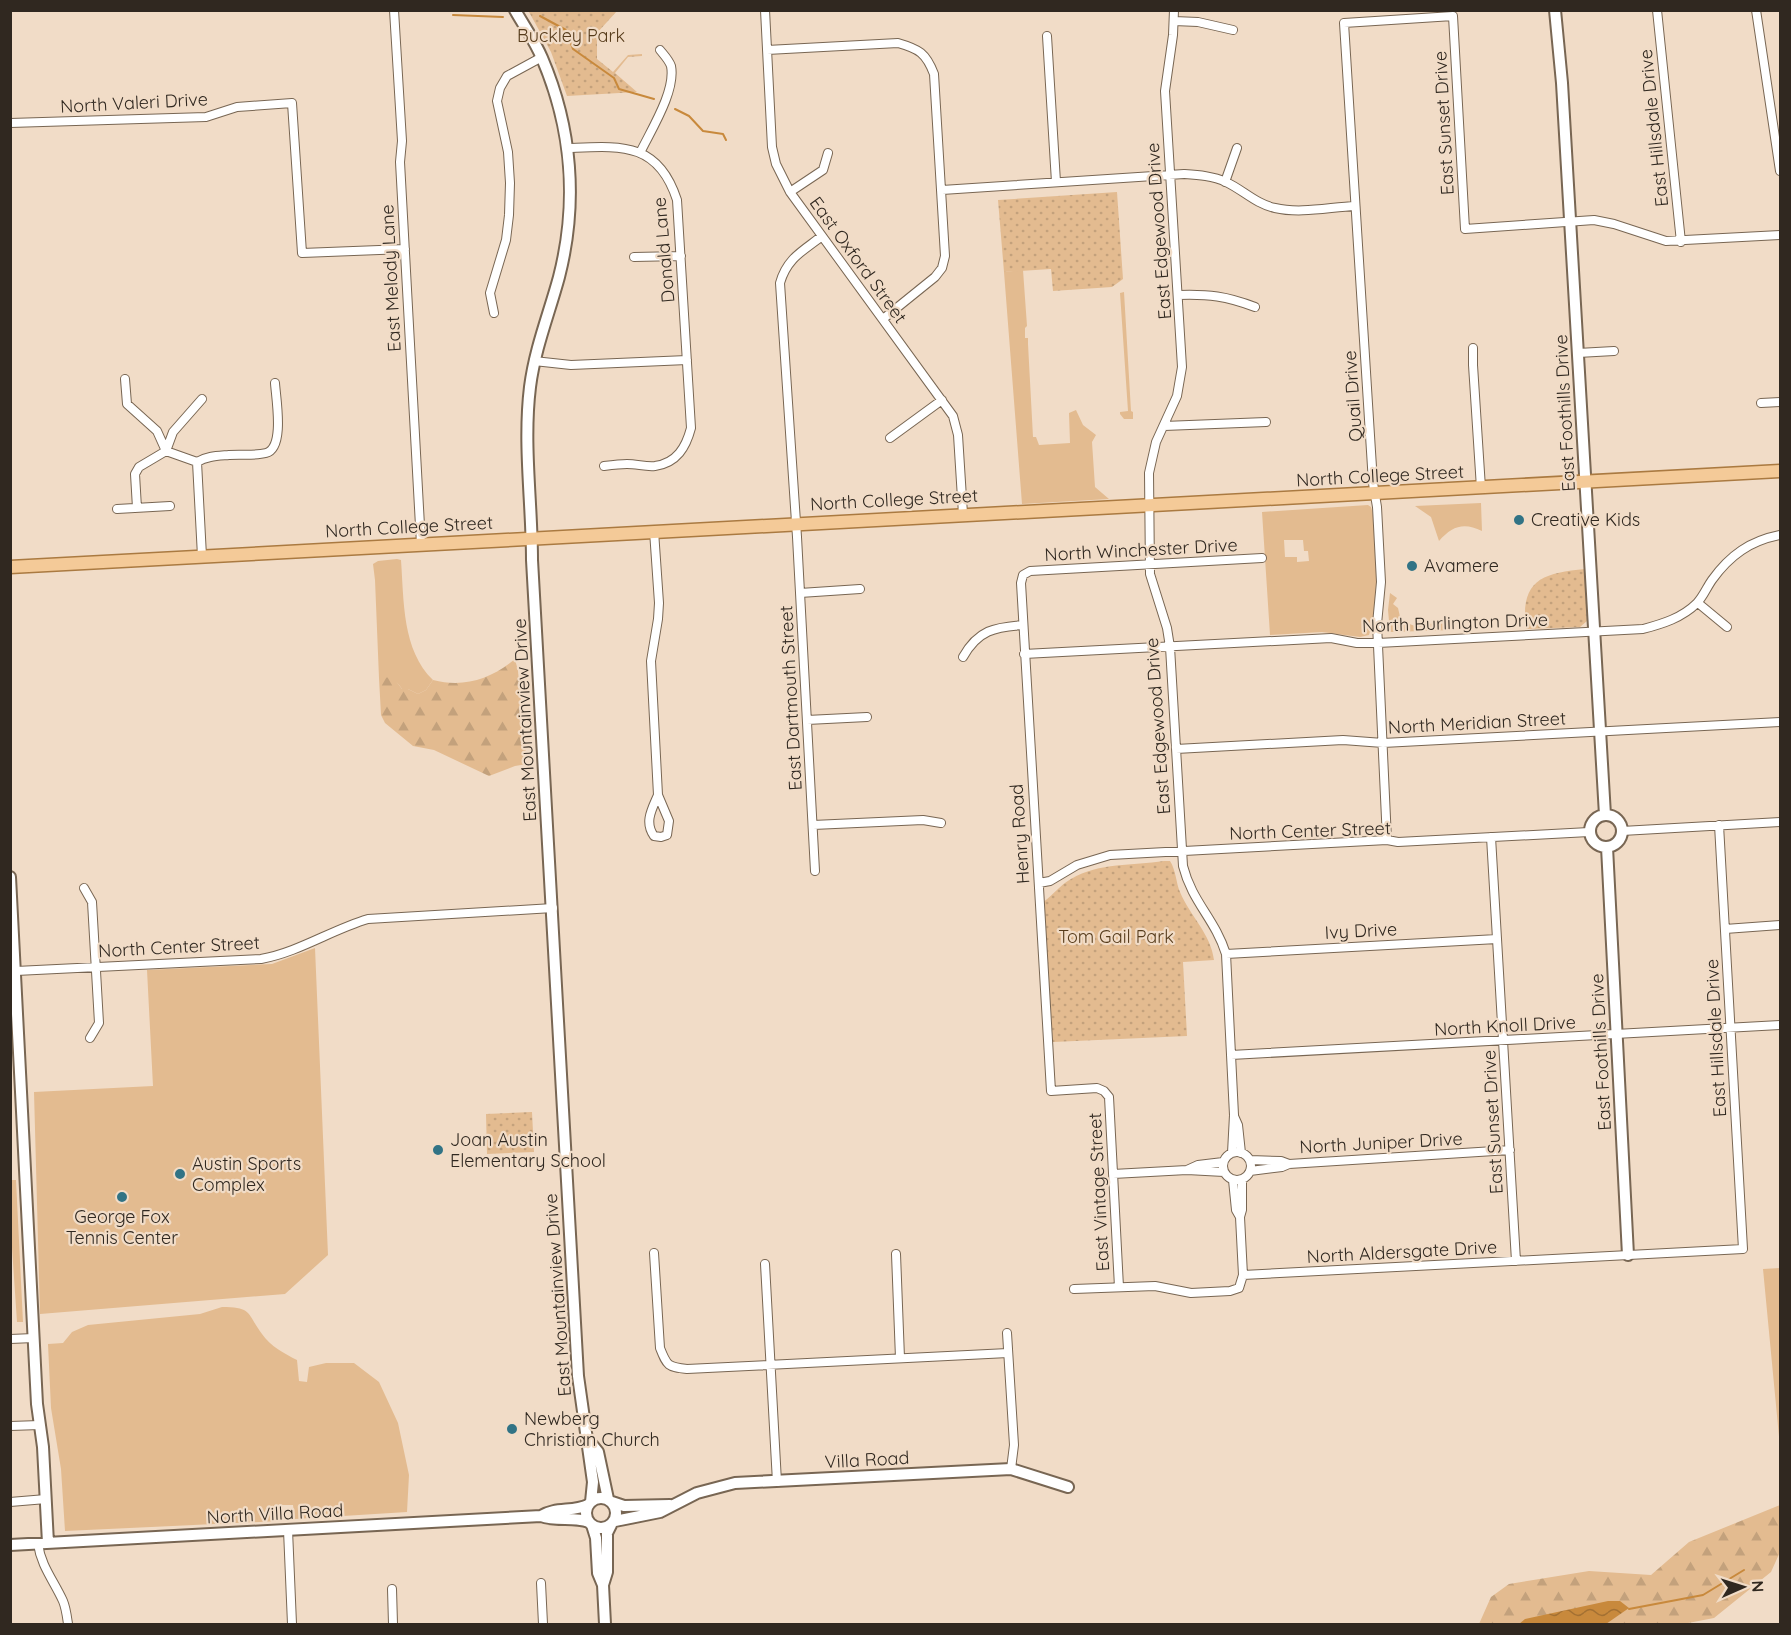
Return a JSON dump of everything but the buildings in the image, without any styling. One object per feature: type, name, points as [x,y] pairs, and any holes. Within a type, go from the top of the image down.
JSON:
[{"type":"main road","name":"North College Street","points":[[10,567],[1780,471]]},
{"type":"street","name":"East Melody Lane","points":[[394,10],[421,544]]},
{"type":"street","name":"East Mountainview Drive","points":[[515,10],[542,57],[554,91],[568,148],[570,183],[566,244],[534,362],[528,418],[532,538],[578,1377],[594,1482],[589,1503]]},
{"type":"street","name":"East Oxford Street","points":[[765,10],[772,147],[776,165],[790,192],[953,416],[958,435],[963,514]]},
{"type":"street","name":"East Edgewood Drive","points":[[1174,10],[1165,85],[1182,367],[1181,381],[1150,461],[1150,564],[1151,581],[1161,608],[1170,646],[1181,851],[1187,883],[1194,898],[1218,932],[1226,954],[1234,1115],[1232,1153]]},
{"type":"street","name":"East Foothills Drive","points":[[1555,10],[1562,83],[1605,815]]},
{"type":"street","name":"East Hillsdale Drive","points":[[1657,10],[1681,242]]},
{"type":"street","points":[[1756,10],[1780,171]]},
{"type":"street","name":"East Sunset Drive","points":[[1454,16],[1465,229],[1570,222]]},
{"type":"street","name":"Quail Drive","points":[[1387,840],[1377,624],[1381,582],[1344,23],[1454,16]]},
{"type":"street","points":[[1174,21],[1198,22],[1233,30]]},
{"type":"street","points":[[1047,36],[1056,182]]},
{"type":"street","points":[[767,50],[898,43],[922,53],[929,61],[934,74],[942,190],[945,244],[942,268],[926,286],[883,319]]},
{"type":"street","points":[[640,153],[667,97],[672,79],[670,63],[660,50]]},
{"type":"street","points":[[495,313],[490,293],[506,240],[510,183],[508,152],[497,101],[500,88],[507,76],[542,57]]},
{"type":"street","name":"North Valeri Drive","points":[[10,123],[206,117],[237,107],[292,104],[302,253],[405,249]]},
{"type":"street","name":"Donald Lane","points":[[568,148],[627,148],[640,153],[658,164],[673,188],[677,200],[691,428],[687,442],[679,455],[669,463],[654,466],[628,464],[604,466]]},
{"type":"street","points":[[1225,182],[1238,148]]},
{"type":"street","points":[[790,192],[823,170],[828,153]]},
{"type":"street","points":[[942,190],[1200,175],[1225,182],[1257,202],[1275,208],[1292,210],[1355,206]]},
{"type":"street","points":[[1570,222],[1602,221],[1655,238],[1681,242],[1780,235]]},
{"type":"street","name":"East Dartmouth Street","points":[[815,872],[780,283],[783,272],[790,261],[822,236]]},
{"type":"street","points":[[634,257],[681,256]]},
{"type":"street","points":[[1178,295],[1225,296],[1255,307]]},
{"type":"street","points":[[1473,348],[1480,488]]},
{"type":"street","points":[[1578,352],[1614,351]]},
{"type":"street","points":[[534,362],[571,365],[687,360]]},
{"type":"street","points":[[125,379],[127,404],[157,431],[166,451],[197,462]]},
{"type":"street","points":[[197,462],[214,456],[268,453],[275,446],[278,436],[275,383]]},
{"type":"street","points":[[137,508],[135,474],[139,467],[166,451],[173,432],[202,399]]},
{"type":"street","points":[[890,438],[942,400]]},
{"type":"street","points":[[1761,403],[1780,402]]},
{"type":"street","points":[[1164,426],[1266,422]]},
{"type":"street","points":[[197,462],[202,556]]},
{"type":"street","points":[[117,509],[170,506]]},
{"type":"street","points":[[654,531],[658,611],[651,661],[658,795],[669,821],[667,835],[661,837],[654,836],[649,822],[650,812],[658,795]]},
{"type":"street","name":"North Burlington Drive","points":[[1024,654],[1331,638],[1378,644],[1643,629],[1671,621],[1698,603],[1721,568],[1734,555],[1763,539],[1780,536]]},
{"type":"street","name":"North Winchester Drive","points":[[1023,575],[1030,571],[1262,558]]},
{"type":"street","name":"Henry Road","points":[[1023,575],[1021,583],[1024,654],[1051,1091],[1097,1088],[1109,1097]]},
{"type":"street","points":[[800,593],[860,589]]},
{"type":"street","points":[[1698,603],[1727,627]]},
{"type":"street","points":[[963,657],[975,640],[985,633],[999,627],[1023,625]]},
{"type":"street","points":[[807,720],[867,717]]},
{"type":"street","name":"North Meridian Street","points":[[1176,748],[1343,740],[1383,743],[1780,722]]},
{"type":"street","points":[[1605,815],[1614,817],[1622,831],[1616,844],[1607,847],[1597,845],[1589,832],[1595,818],[1605,815]]},
{"type":"street","points":[[813,825],[923,819],[941,823]]},
{"type":"street","points":[[1622,831],[1780,822]]},
{"type":"street","name":"East Hillsdale Drive","points":[[1719,825],[1743,1249]]},
{"type":"street","name":"North Center Street","points":[[1038,883],[1050,881],[1077,865],[1110,855],[1589,832]]},
{"type":"street","name":"East Sunset Drive","points":[[1491,837],[1516,1261]]},
{"type":"street","name":"East Foothills Drive","points":[[1607,847],[1628,1255]]},
{"type":"street","points":[[10,877],[16,970],[15,1063],[46,1499],[43,1543],[39,1556],[63,1601],[68,1624]]},
{"type":"street","points":[[84,888],[92,902],[99,1023],[90,1038]]},
{"type":"street","name":"North Center Street","points":[[16,970],[261,958],[299,949],[344,927],[368,919],[553,908]]},
{"type":"street","points":[[1725,929],[1780,926]]},
{"type":"street","name":"Ivy Drive","points":[[1226,954],[1497,939]]},
{"type":"street","name":"North Knoll Drive","points":[[1231,1055],[1780,1025]]},
{"type":"street","name":"East Vintage Street","points":[[1109,1097],[1119,1287]]},
{"type":"street","name":"East Edgewood Drive","points":[[1234,1115],[1238,1125],[1241,1153]]},
{"type":"street","name":"North Juniper Drive","points":[[1250,1172],[1289,1164],[1510,1150]]},
{"type":"street","points":[[1187,1170],[1198,1165],[1223,1162],[1232,1153],[1241,1153],[1250,1160],[1250,1172],[1242,1179],[1233,1180]]},
{"type":"street","name":"North Juniper Drive","points":[[1250,1160],[1281,1161],[1289,1164]]},
{"type":"street","points":[[1223,1162],[1224,1172]]},
{"type":"street","points":[[1113,1174],[1187,1170],[1224,1172],[1233,1180],[1236,1210],[1240,1217]]},
{"type":"street","points":[[1074,1289],[1155,1286],[1191,1293],[1230,1291],[1239,1288],[1244,1275],[1240,1217],[1242,1179]]},
{"type":"street","name":"North Aldersgate Drive","points":[[1244,1275],[1743,1249]]},
{"type":"street","points":[[654,1253],[660,1348],[665,1362],[672,1367],[687,1369],[1008,1353]]},
{"type":"street","points":[[896,1254],[900,1358]]},
{"type":"street","points":[[765,1264],[777,1482]]},
{"type":"street","points":[[1007,1333],[1014,1445],[1011,1469]]},
{"type":"street","points":[[10,1339],[34,1338]]},
{"type":"street","points":[[10,1426],[40,1425]]},
{"type":"street","name":"East Mountainview Drive","points":[[589,1441],[598,1452],[605,1491],[610,1501]]},
{"type":"street","name":"Villa Road","points":[[613,1523],[660,1512],[670,1505],[716,1486],[735,1483],[1011,1469],[1068,1487]]},
{"type":"street","points":[[603,1585],[608,1572],[607,1533],[617,1511],[610,1501],[599,1498],[589,1503],[586,1514],[596,1539],[598,1573],[603,1585],[605,1624]]},
{"type":"street","points":[[10,1502],[46,1499]]},
{"type":"street","name":"Villa Road","points":[[610,1501],[624,1506],[670,1505]]},
{"type":"street","name":"North Villa Road","points":[[541,1516],[549,1511],[575,1510],[589,1503]]},
{"type":"street","name":"North Villa Road","points":[[10,1545],[541,1516],[550,1519],[576,1519],[590,1524]]},
{"type":"street","points":[[590,1524],[602,1529],[613,1523]]},
{"type":"street","points":[[288,1530],[292,1624]]},
{"type":"street","points":[[541,1583],[543,1624]]},
{"type":"street","points":[[392,1589],[393,1624]]},
{"type":"green space","name":"Buckley Park","points":[[617,11],[597,33],[597,59],[613,72],[628,55],[642,54],[642,56],[628,57],[615,73],[637,92],[567,96],[551,52],[529,12]]},
{"type":"green space","points":[[1117,192],[1123,279],[1112,287],[1053,291],[1051,269],[1004,272],[998,200]]},
{"type":"green space","points":[[1023,270],[1027,326],[1025,338],[1028,338],[1033,437],[1036,437],[1039,445],[1070,443],[1069,413],[1076,410],[1083,425],[1096,435],[1092,442],[1095,487],[1109,499],[1022,504],[1004,272]]},
{"type":"green space","points":[[1124,292],[1133,419],[1124,419],[1120,414],[1120,412],[1128,411],[1120,293]]},
{"type":"green space","points":[[1481,503],[1482,531],[1476,528],[1459,527],[1439,541],[1431,517],[1415,506]]},
{"type":"green space","points":[[1368,505],[1371,507],[1374,519],[1376,571],[1374,608],[1369,635],[1360,637],[1322,632],[1270,635],[1262,512]],"holes":[[[1284,540],[1303,540],[1304,551],[1308,551],[1309,561],[1297,562],[1297,557],[1285,557]]]},
{"type":"green space","points":[[401,560],[404,608],[410,640],[423,668],[433,680],[426,690],[418,694],[402,689],[392,680],[379,678],[373,564],[378,561]]},
{"type":"green space","points":[[1585,569],[1587,621],[1580,627],[1526,629],[1526,600],[1530,590],[1537,582],[1556,573]]},
{"type":"green space","points":[[1390,593],[1397,598],[1393,604],[1398,608],[1401,621],[1415,626],[1454,623],[1454,630],[1390,632],[1388,610]]},
{"type":"green space","points":[[515,659],[527,764],[489,776],[434,750],[413,746],[385,723],[381,715],[379,678],[393,677],[402,689],[418,694],[426,690],[433,680],[456,683],[477,680],[487,677]]},
{"type":"green space","name":"Tom Gail Park","points":[[1170,861],[1184,901],[1205,933],[1214,960],[1183,962],[1187,1036],[1053,1042],[1042,903],[1067,881],[1093,870]]},
{"type":"green space","name":"Austin Sports Complex","points":[[315,948],[328,1255],[285,1294],[40,1314],[34,1092],[153,1086],[147,970],[272,964]]},
{"type":"green space","points":[[532,1112],[534,1152],[487,1154],[486,1114]]},
{"type":"green space","points":[[11,1180],[16,1180],[23,1322],[17,1322],[10,1218]]},
{"type":"green space","points":[[1780,1268],[1780,1447],[1763,1269]]},
{"type":"green space","points":[[222,1307],[244,1310],[269,1342],[297,1360],[299,1381],[307,1382],[309,1367],[326,1363],[354,1363],[379,1382],[398,1423],[409,1475],[407,1512],[295,1519],[293,1505],[280,1505],[280,1521],[65,1531],[61,1469],[51,1408],[48,1344],[63,1343],[72,1332],[88,1325],[200,1314]]},
{"type":"green space","points":[[1780,1505],[1780,1552],[1771,1572],[1714,1618],[1683,1624],[1479,1624],[1491,1597],[1509,1584],[1589,1571],[1651,1575],[1689,1542]]},
{"type":"water","points":[[1608,1601],[1620,1601],[1629,1608],[1606,1624],[1519,1624],[1525,1619]]},
{"type":"waterway","points":[[453,15],[503,17]]},
{"type":"waterway","points":[[540,16],[566,30],[573,49],[614,78],[619,89],[654,99]]},
{"type":"waterway","points":[[675,109],[689,116],[703,131],[723,134],[726,140]]},
{"type":"waterway","points":[[1629,1609],[1703,1595],[1744,1570]]},
{"type":"place","name":"Creative Kids","points":[[1519,520]]},
{"type":"place","name":"Avamere","points":[[1412,566]]},
{"type":"place","name":"Joan Austin Elementary School","points":[[438,1150]]},
{"type":"place","name":"Austin Sports Complex","points":[[180,1174]]},
{"type":"place","name":"George Fox Tennis Center","points":[[122,1197]]},
{"type":"place","name":"Newberg Christian Church","points":[[512,1429]]}]
